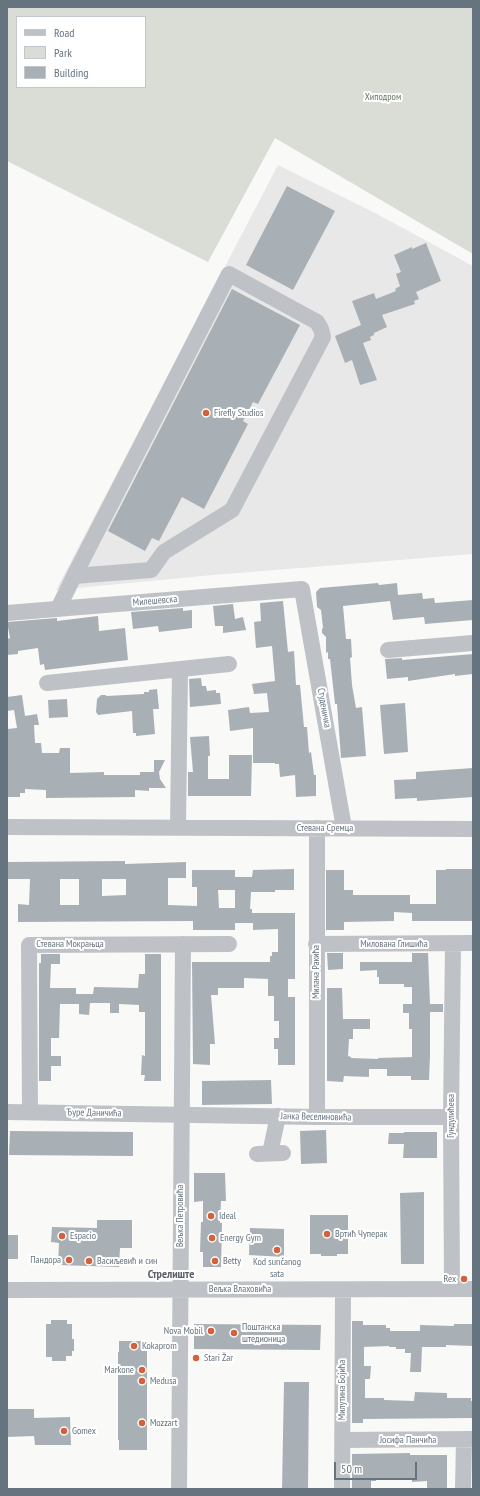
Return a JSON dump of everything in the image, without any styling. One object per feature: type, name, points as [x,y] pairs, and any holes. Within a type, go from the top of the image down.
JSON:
[{"type":"street","points":[[58,609],[74,576],[229,274],[316,322],[321,329],[323,337],[232,510],[164,552],[152,570],[74,576]]},
{"type":"street","name":"Милешевска","points":[[7,613],[302,589]]},
{"type":"street","name":"Студеничка","points":[[302,589],[344,828]]},
{"type":"street","points":[[388,650],[473,643]]},
{"type":"street","points":[[47,683],[229,664]]},
{"type":"street","points":[[178,828],[180,670]]},
{"type":"street","name":"Стевана Сремца","points":[[7,826],[473,829]]},
{"type":"street","name":"Милана Ракића","points":[[316,828],[317,1117]]},
{"type":"street","name":"Милована Глишића","points":[[316,944],[473,943]]},
{"type":"street","name":"Вељка Петровића","points":[[179,1489],[183,944]]},
{"type":"street","name":"Стевана Мокрањца","points":[[30,1112],[29,945],[229,944]]},
{"type":"street","name":"Гундулићева","points":[[452,1289],[451,1117],[453,944]]},
{"type":"street","name":"Ђуре Даничића","points":[[7,1112],[181,1114]]},
{"type":"street","name":"Јанка Веселиновића","points":[[181,1114],[317,1117],[451,1117]]},
{"type":"street","points":[[270,1154],[278,1116]]},
{"type":"street","name":"Вељка Влаховића","points":[[7,1290],[473,1289]]},
{"type":"street","name":"Милутина Бојића","points":[[342,1489],[343,1290]]},
{"type":"street","points":[[463,1489],[468,1439]]},
{"type":"street","name":"Јосифа Панчића","points":[[342,1440],[468,1439]]},
{"type":"shaded area","points":[[278,165],[375,213],[473,266],[473,554],[213,575],[56,590]]},
{"type":"green space","name":"Хиподром","points":[[7,7],[473,7],[473,254],[275,138],[208,262],[7,161]]},
{"type":"building","points":[[287,186],[335,211],[293,290],[246,265]]},
{"type":"building","points":[[426,243],[441,281],[416,292],[419,299],[414,301],[415,304],[382,315],[387,327],[374,333],[374,335],[370,337],[371,340],[363,343],[377,380],[360,385],[352,360],[345,363],[335,336],[361,325],[352,301],[374,293],[376,299],[396,291],[395,289],[400,286],[396,274],[401,272],[394,255]]},
{"type":"building","name":"Firefly Studios","points":[[232,289],[300,325],[258,404],[253,402],[243,421],[248,424],[204,509],[182,497],[159,541],[152,538],[145,551],[108,531]]},
{"type":"building","points":[[378,583],[379,585],[397,583],[398,595],[422,593],[423,599],[434,598],[435,603],[473,600],[473,620],[425,624],[424,617],[393,620],[390,601],[343,606],[346,639],[351,639],[352,657],[350,658],[352,685],[356,708],[362,707],[366,756],[341,758],[337,704],[335,704],[330,659],[328,659],[328,652],[326,653],[326,637],[322,633],[323,628],[321,610],[317,607],[316,592],[320,588]]},
{"type":"building","points":[[283,601],[288,652],[294,651],[296,685],[300,685],[304,727],[307,727],[309,753],[311,752],[314,775],[316,775],[316,796],[296,797],[295,775],[280,777],[279,764],[253,763],[253,728],[230,731],[228,710],[249,707],[250,713],[269,712],[267,693],[254,694],[252,684],[275,681],[272,646],[256,648],[254,622],[261,621],[260,603]]},
{"type":"building","points":[[233,604],[235,619],[243,617],[246,630],[223,633],[223,626],[215,626],[213,606]]},
{"type":"building","points":[[183,608],[183,611],[192,610],[192,628],[159,632],[158,626],[133,629],[131,612]]},
{"type":"building","points":[[98,616],[99,631],[125,628],[128,660],[45,670],[44,664],[40,665],[38,648],[18,651],[18,654],[7,655],[7,639],[10,638],[7,622],[57,618],[57,621]]},
{"type":"building","points":[[473,654],[473,674],[455,676],[455,674],[408,681],[408,677],[387,679],[385,659],[402,658],[402,660]]},
{"type":"building","points":[[201,678],[202,686],[206,686],[207,691],[216,690],[216,693],[220,693],[221,704],[190,707],[189,679]]},
{"type":"building","points":[[157,689],[159,709],[153,709],[155,734],[136,736],[136,733],[133,733],[132,711],[98,715],[96,712],[97,699],[101,695],[144,694],[144,692],[149,692],[149,690]]},
{"type":"building","points":[[22,695],[25,716],[37,714],[39,725],[34,725],[35,743],[41,743],[42,753],[59,753],[60,748],[70,748],[70,773],[104,772],[104,775],[140,775],[140,772],[154,772],[154,760],[165,760],[159,772],[160,779],[166,788],[149,788],[149,791],[135,790],[135,797],[46,798],[46,790],[25,789],[25,793],[20,793],[20,797],[7,797],[7,729],[17,728],[14,710],[7,711],[7,697]]},
{"type":"building","points":[[67,699],[68,717],[49,718],[48,700]]},
{"type":"building","points":[[405,703],[408,752],[384,754],[380,705]]},
{"type":"building","points":[[209,736],[210,756],[208,756],[208,779],[229,779],[229,755],[252,755],[251,796],[188,796],[188,772],[193,772],[190,737]]},
{"type":"building","points":[[473,768],[473,797],[417,801],[417,798],[395,799],[394,780],[416,779],[416,772]]},
{"type":"building","points":[[125,861],[125,864],[186,862],[186,878],[168,878],[168,905],[197,906],[197,887],[192,887],[192,870],[235,870],[235,877],[252,877],[253,870],[294,869],[294,890],[251,892],[250,909],[252,909],[252,913],[295,913],[295,979],[288,979],[288,997],[295,997],[295,1065],[278,1065],[278,1049],[274,1049],[274,1038],[279,1038],[279,1021],[274,1021],[274,996],[268,996],[268,979],[244,978],[244,988],[218,988],[218,995],[211,995],[215,1044],[210,1044],[210,1065],[193,1064],[192,962],[270,962],[272,952],[278,952],[278,929],[253,930],[253,923],[235,923],[235,930],[193,930],[193,921],[18,922],[18,904],[29,905],[30,879],[8,879],[8,862]],"holes":[[[60,879],[79,879],[79,905],[60,905]],[[102,879],[126,879],[126,895],[102,896]],[[218,890],[235,890],[235,908],[219,908]]]},
{"type":"building","points":[[473,869],[473,921],[412,921],[412,913],[394,912],[394,921],[344,922],[344,930],[326,930],[326,870],[344,870],[344,890],[353,890],[353,895],[410,895],[410,904],[436,904],[436,870]]},
{"type":"building","points":[[327,953],[343,953],[343,969],[328,970]]},
{"type":"building","points":[[412,953],[428,953],[430,1004],[443,1004],[443,1012],[430,1012],[429,1080],[411,1080],[411,1076],[387,1076],[387,1069],[369,1069],[369,1077],[344,1076],[343,1082],[327,1081],[327,988],[342,988],[343,1019],[370,1019],[370,1029],[353,1029],[353,1039],[349,1039],[348,1056],[351,1058],[378,1059],[412,1057],[412,1029],[409,1029],[409,1013],[403,1013],[403,1004],[412,1004],[412,987],[404,987],[404,984],[379,984],[377,970],[360,971],[360,962],[412,962]]},
{"type":"building","points":[[41,954],[60,954],[60,964],[51,964],[50,988],[76,988],[76,994],[93,994],[94,987],[138,988],[139,974],[145,974],[145,954],[161,954],[161,1081],[144,1081],[145,1075],[141,1075],[142,1055],[145,1056],[145,1012],[139,1012],[139,1005],[119,1004],[119,1013],[110,1013],[110,1003],[90,1003],[89,1015],[79,1014],[79,1004],[60,1004],[59,1038],[51,1038],[51,1056],[61,1056],[61,1066],[51,1066],[51,1081],[39,1081],[39,963],[41,963]]},
{"type":"building","points":[[271,1080],[272,1104],[202,1105],[202,1081]]},
{"type":"building","points":[[326,1130],[327,1163],[301,1164],[300,1131]]},
{"type":"building","points":[[10,1131],[133,1132],[133,1156],[9,1155]]},
{"type":"building","points":[[437,1132],[437,1158],[403,1158],[404,1144],[388,1144],[389,1133]]},
{"type":"building","points":[[194,1173],[225,1173],[226,1201],[221,1201],[220,1223],[222,1223],[221,1267],[203,1267],[203,1252],[200,1252],[201,1222],[203,1222],[203,1201],[194,1202]]},
{"type":"building","points":[[424,1192],[424,1264],[401,1264],[400,1193]]},
{"type":"building","points":[[310,1215],[348,1215],[348,1254],[321,1256],[321,1254],[310,1254]]},
{"type":"building","points":[[97,1220],[132,1220],[132,1248],[120,1248],[119,1267],[58,1265],[59,1243],[51,1242],[52,1227],[97,1228]]},
{"type":"building","points":[[250,1228],[284,1229],[284,1257],[249,1255]]},
{"type":"building","points":[[7,1235],[18,1235],[18,1259],[7,1259]]},
{"type":"building","points":[[51,1320],[67,1320],[67,1324],[72,1324],[74,1351],[72,1351],[72,1356],[66,1356],[66,1361],[52,1361],[52,1357],[46,1357],[46,1324],[51,1324]]},
{"type":"building","points":[[352,1321],[363,1321],[363,1325],[386,1325],[386,1328],[390,1328],[390,1331],[420,1331],[420,1325],[454,1326],[454,1324],[472,1324],[473,1346],[446,1345],[446,1347],[422,1347],[421,1372],[410,1372],[411,1353],[405,1353],[405,1349],[396,1349],[396,1347],[389,1346],[364,1347],[364,1366],[371,1366],[370,1379],[365,1379],[365,1398],[414,1401],[415,1392],[447,1393],[447,1398],[471,1398],[471,1401],[473,1401],[473,1418],[363,1419],[363,1423],[352,1423]]},
{"type":"building","points":[[194,1324],[321,1325],[320,1350],[194,1349]]},
{"type":"building","points":[[119,1341],[147,1341],[147,1450],[119,1450]]},
{"type":"building","points":[[284,1382],[309,1382],[308,1489],[282,1489]]},
{"type":"building","points":[[7,1409],[34,1409],[34,1418],[70,1417],[71,1445],[35,1445],[34,1436],[7,1437]]},
{"type":"building","points":[[410,1453],[410,1455],[447,1455],[447,1489],[427,1489],[427,1481],[412,1482],[412,1478],[376,1479],[376,1481],[371,1481],[371,1489],[352,1489],[352,1454]]},
{"type":"place","name":"Firefly Studios","points":[[206,413]]},
{"type":"place","name":"Ideal","points":[[211,1216]]},
{"type":"place","name":"Вртић Чуперак","points":[[327,1234]]},
{"type":"place","name":"Espacio","points":[[62,1236]]},
{"type":"place","name":"Energy Gym","points":[[212,1238]]},
{"type":"place","name":"Kod sunčanog sata","points":[[277,1250]]},
{"type":"place","name":"Пандора","points":[[69,1260]]},
{"type":"place","name":"Васиљевић и син","points":[[89,1261]]},
{"type":"place","name":"Betty","points":[[215,1261]]},
{"type":"place","name":"Rex","points":[[464,1279]]},
{"type":"place","name":"Nova Mobil","points":[[211,1331]]},
{"type":"place","name":"Поштанска штедионица","points":[[234,1333]]},
{"type":"place","name":"Kokaprom","points":[[134,1346]]},
{"type":"place","name":"Stari Žar","points":[[196,1358]]},
{"type":"place","name":"Markone","points":[[142,1370]]},
{"type":"place","name":"Medusa","points":[[142,1381]]},
{"type":"place","name":"Mozzart","points":[[142,1423]]},
{"type":"place","name":"Gomex","points":[[64,1431]]},
{"type":"district","name":"Стрелиште","points":[[171,1275]]}]
